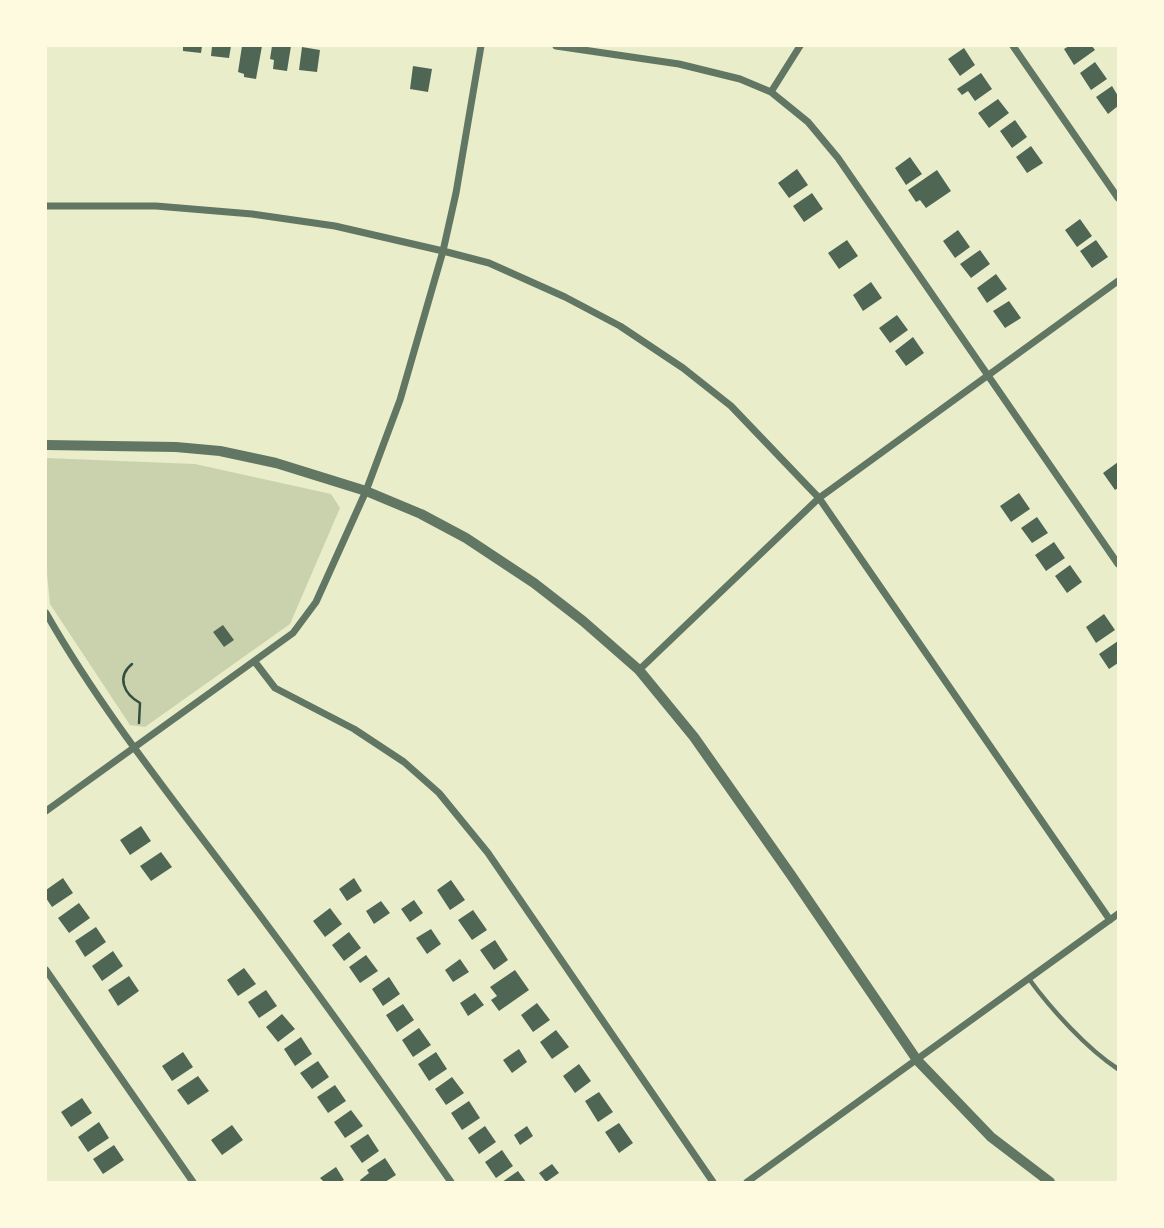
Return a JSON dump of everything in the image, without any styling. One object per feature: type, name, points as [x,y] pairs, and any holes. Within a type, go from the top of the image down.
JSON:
[{"type":"street","points":[[46,811],[293,633],[316,602],[366,491],[400,400],[443,251],[481,46]]},
{"type":"street","points":[[556,46],[679,64],[740,79],[771,92],[808,121],[838,158],[1118,564]]},
{"type":"street","points":[[771,92],[800,46]]},
{"type":"street","points":[[1013,46],[1118,198]]},
{"type":"street","points":[[46,206],[156,206],[252,214],[335,226],[443,251],[489,263],[529,279],[620,327],[683,368],[731,406],[818,498],[1110,920]]},
{"type":"street","points":[[639,670],[818,498],[1118,281]]},
{"type":"street","points":[[46,445],[135,445],[220,452],[276,463],[366,491],[421,514],[466,538],[511,568],[583,621],[639,670],[709,758],[918,1060],[990,1137],[1050,1182]]},
{"type":"street","points":[[46,613],[62,643],[134,747],[337,1018],[451,1182]]},
{"type":"street","points":[[255,662],[275,688],[354,729],[404,762],[439,793],[488,853],[713,1182]]},
{"type":"street","points":[[747,1182],[1118,914]]},
{"type":"street","points":[[46,970],[193,1182]]},
{"type":"lane","points":[[1029,979],[1045,1001],[1105,1060],[1118,1069]]},
{"type":"path","points":[[132,664],[124,674],[123,682],[128,695],[140,703],[139,723]]},
{"type":"green space","points":[[46,458],[195,464],[331,494],[340,508],[290,624],[145,727],[130,725],[50,604],[46,564]]},
{"type":"building","points":[[183,46],[202,46],[201,53],[183,51]]},
{"type":"building","points":[[212,46],[231,46],[229,58],[211,56]]},
{"type":"building","points":[[242,46],[262,46],[256,79],[244,77],[244,74],[238,72]]},
{"type":"building","points":[[272,46],[291,46],[287,71],[273,69],[274,60],[270,59]]},
{"type":"building","points":[[1069,46],[1092,46],[1095,50],[1074,65],[1064,49]]},
{"type":"building","points":[[302,47],[320,50],[317,72],[299,70]]},
{"type":"building","points":[[964,48],[975,65],[960,76],[948,59]]},
{"type":"building","points":[[1095,62],[1107,79],[1091,90],[1080,73]]},
{"type":"building","points":[[413,66],[432,69],[428,92],[410,89]]},
{"type":"building","points":[[981,73],[992,89],[975,101],[968,91],[962,95],[957,89]]},
{"type":"building","points":[[1112,86],[1118,96],[1118,106],[1108,114],[1096,97]]},
{"type":"building","points":[[998,99],[1009,113],[989,128],[978,113]]},
{"type":"building","points":[[1015,120],[1027,137],[1012,148],[1000,131]]},
{"type":"building","points":[[1031,146],[1043,163],[1027,173],[1016,157]]},
{"type":"building","points":[[910,157],[922,174],[906,185],[895,168]]},
{"type":"building","points":[[797,169],[808,185],[789,198],[778,183]]},
{"type":"building","points":[[937,170],[951,191],[926,208],[920,200],[916,202],[908,190]]},
{"type":"building","points":[[812,193],[823,209],[804,222],[793,206]]},
{"type":"building","points":[[1080,219],[1092,236],[1077,247],[1065,230]]},
{"type":"building","points":[[958,230],[970,247],[955,258],[943,241]]},
{"type":"building","points":[[847,240],[858,256],[839,269],[828,253]]},
{"type":"building","points":[[1096,240],[1108,257],[1092,268],[1080,251]]},
{"type":"building","points":[[980,250],[990,264],[971,278],[960,264]]},
{"type":"building","points":[[996,274],[1007,289],[987,303],[977,288]]},
{"type":"building","points":[[871,282],[882,298],[863,311],[853,295]]},
{"type":"building","points":[[1009,301],[1021,318],[1005,328],[993,311]]},
{"type":"building","points":[[897,315],[908,330],[890,343],[879,328]]},
{"type":"building","points":[[913,337],[924,353],[906,366],[895,351]]},
{"type":"building","points":[[1118,462],[1118,488],[1115,490],[1103,473]]},
{"type":"building","points":[[1019,493],[1030,509],[1011,522],[1000,506]]},
{"type":"building","points":[[1037,517],[1048,533],[1032,543],[1021,528]]},
{"type":"building","points":[[1054,542],[1065,558],[1046,571],[1035,555]]},
{"type":"building","points":[[1070,565],[1082,582],[1067,593],[1055,576]]},
{"type":"building","points":[[1104,614],[1115,630],[1096,643],[1086,627]]},
{"type":"building","points":[[223,625],[234,640],[224,647],[213,632]]},
{"type":"building","points":[[1118,641],[1118,663],[1109,669],[1099,654]]},
{"type":"building","points":[[141,826],[151,841],[130,855],[120,840]]},
{"type":"building","points":[[161,852],[172,867],[151,881],[140,866]]},
{"type":"building","points":[[63,878],[73,893],[52,907],[46,898],[46,890]]},
{"type":"building","points":[[354,878],[362,891],[347,901],[339,889]]},
{"type":"building","points":[[451,880],[465,900],[450,910],[437,890]]},
{"type":"building","points":[[414,900],[423,913],[410,922],[401,909]]},
{"type":"building","points":[[381,901],[390,913],[374,924],[366,911]]},
{"type":"building","points":[[79,903],[90,918],[69,933],[58,918]]},
{"type":"building","points":[[330,908],[342,924],[325,937],[313,921]]},
{"type":"building","points":[[473,910],[487,930],[472,940],[458,920]]},
{"type":"building","points":[[96,927],[106,942],[85,957],[75,941]]},
{"type":"building","points":[[431,929],[441,944],[427,954],[416,938]]},
{"type":"building","points":[[349,932],[361,948],[344,961],[332,945]]},
{"type":"building","points":[[495,940],[508,960],[494,970],[480,950]]},
{"type":"building","points":[[113,951],[123,966],[102,981],[92,966]]},
{"type":"building","points":[[366,955],[378,971],[360,983],[349,967]]},
{"type":"building","points":[[460,959],[469,972],[453,982],[445,970]]},
{"type":"building","points":[[244,968],[256,984],[238,996],[227,980]]},
{"type":"building","points":[[515,970],[529,990],[499,1011],[491,1000],[497,996],[490,987]]},
{"type":"building","points":[[129,976],[139,991],[118,1006],[108,990]]},
{"type":"building","points":[[389,977],[400,994],[383,1006],[372,989]]},
{"type":"building","points":[[266,990],[277,1006],[259,1018],[248,1002]]},
{"type":"building","points":[[475,993],[484,1005],[468,1016],[460,1003]]},
{"type":"building","points":[[537,1003],[550,1020],[533,1032],[521,1015]]},
{"type":"building","points":[[403,1004],[414,1020],[397,1032],[386,1015]]},
{"type":"building","points":[[282,1014],[295,1029],[278,1042],[266,1027]]},
{"type":"building","points":[[419,1028],[431,1045],[413,1057],[402,1040]]},
{"type":"building","points":[[556,1030],[569,1047],[552,1059],[540,1042]]},
{"type":"building","points":[[301,1037],[312,1054],[295,1066],[284,1049]]},
{"type":"building","points":[[519,1049],[527,1062],[512,1073],[503,1060]]},
{"type":"building","points":[[183,1052],[193,1067],[172,1081],[162,1066]]},
{"type":"building","points":[[436,1052],[447,1069],[429,1081],[418,1064]]},
{"type":"building","points":[[318,1061],[329,1077],[312,1089],[300,1073]]},
{"type":"building","points":[[579,1064],[591,1081],[575,1093],[563,1076]]},
{"type":"building","points":[[198,1076],[209,1091],[188,1105],[177,1090]]},
{"type":"building","points":[[452,1077],[464,1093],[446,1105],[435,1089]]},
{"type":"building","points":[[335,1085],[346,1101],[328,1113],[317,1097]]},
{"type":"building","points":[[599,1092],[613,1112],[598,1122],[585,1101]]},
{"type":"building","points":[[82,1098],[92,1113],[71,1127],[61,1112]]},
{"type":"building","points":[[469,1101],[480,1118],[462,1130],[451,1113]]},
{"type":"building","points":[[351,1110],[363,1126],[345,1138],[334,1122]]},
{"type":"building","points":[[99,1122],[109,1138],[88,1152],[78,1137]]},
{"type":"building","points":[[619,1123],[633,1143],[619,1153],[605,1132]]},
{"type":"building","points":[[232,1125],[243,1140],[222,1155],[211,1140]]},
{"type":"building","points":[[485,1126],[496,1142],[479,1154],[468,1138]]},
{"type":"building","points":[[527,1126],[533,1136],[520,1145],[514,1135]]},
{"type":"building","points":[[368,1134],[379,1151],[362,1163],[350,1146]]},
{"type":"building","points":[[114,1145],[124,1160],[103,1174],[93,1159]]},
{"type":"building","points":[[502,1150],[513,1166],[496,1178],[485,1162]]},
{"type":"building","points":[[385,1158],[396,1175],[385,1182],[361,1182],[369,1173],[367,1170]]},
{"type":"building","points":[[552,1164],[559,1173],[546,1182],[539,1173]]},
{"type":"building","points":[[336,1167],[344,1180],[324,1182],[320,1178]]},
{"type":"building","points":[[518,1171],[526,1182],[502,1182]]}]
